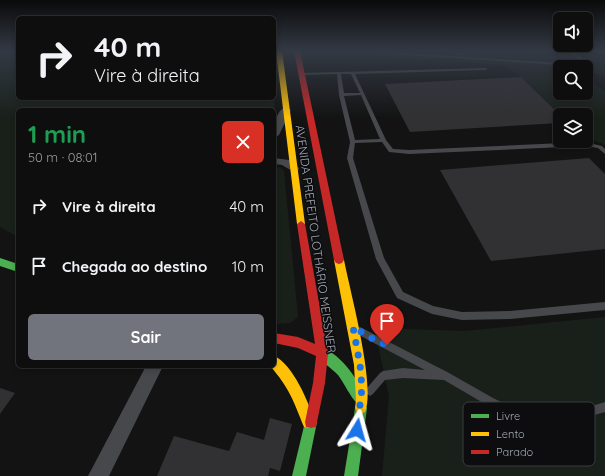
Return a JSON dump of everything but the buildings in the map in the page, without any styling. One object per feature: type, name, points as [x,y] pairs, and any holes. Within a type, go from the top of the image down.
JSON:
[{"type":"main road","name":"AVENIDA PREFEITO LOTHÁRIO MEISSNER","points":[[282,73],[294,168],[303,215],[322,353],[319,383],[299,476]]},
{"type":"main road","name":"AVENIDA PREFEITO LOTHÁRIO MEISSNER","points":[[301,73],[326,214],[353,327],[360,365],[362,400],[351,476]]},
{"type":"main road","points":[[0,262],[16,267]]},
{"type":"main road","points":[[276,338],[298,344],[322,353],[335,362],[348,376],[362,400]]},
{"type":"main road","points":[[276,364],[296,386],[305,405],[310,425]]},
{"type":"street","points":[[276,130],[286,110]]},
{"type":"street","points":[[276,161],[291,164],[294,168]]},
{"type":"street","points":[[98,476],[154,368]]},
{"type":"lane","points":[[339,73],[341,95],[353,142],[350,158],[380,259],[400,295],[432,310],[462,316],[510,315],[605,306]]},
{"type":"lane","points":[[353,73],[382,140],[391,151],[409,152],[585,144],[600,147],[605,152]]},
{"type":"lane","points":[[341,95],[363,94]]},
{"type":"lane","points":[[353,142],[382,140]]},
{"type":"lane","points":[[353,327],[373,339],[447,376],[492,402]]},
{"type":"lane","points":[[362,400],[383,376],[403,373],[447,376]]},
{"type":"lane","points":[[595,410],[605,407]]},
{"type":"shaded area","points":[[0,73],[16,73],[16,100],[274,100],[275,108],[16,108],[16,236],[0,227]]},
{"type":"shaded area","points":[[516,73],[553,73],[553,100],[593,100],[593,83],[605,91],[605,145],[593,140],[593,108],[553,108]]},
{"type":"shaded area","points":[[597,73],[605,73],[605,77],[601,74]]},
{"type":"shaded area","points":[[597,73],[605,73],[605,77],[601,74]]},
{"type":"shaded area","points":[[280,167],[284,171],[298,317],[290,323],[276,324],[276,168]]},
{"type":"shaded area","points":[[605,317],[605,476],[382,476],[389,396],[373,322],[387,320],[391,326],[405,329],[464,331]]},
{"type":"traffic: fast","points":[[0,262],[16,267]]},
{"type":"traffic: fast","points":[[322,353],[334,362],[344,373],[360,398]]},
{"type":"traffic: fast","points":[[351,476],[361,408]]},
{"type":"traffic: fast","points":[[299,476],[311,422]]},
{"type":"traffic: slow","points":[[282,73],[301,224]]},
{"type":"traffic: slow","points":[[339,260],[360,365],[361,408]]},
{"type":"traffic: slow","points":[[276,364],[286,375],[295,389],[309,422]]},
{"type":"traffic: jam","points":[[301,73],[339,260]]},
{"type":"traffic: jam","points":[[301,224],[322,353],[319,383],[311,422]]},
{"type":"traffic: jam","points":[[276,338],[298,343],[322,353]]},
{"type":"route","points":[[357,430],[362,400],[362,388],[360,365],[353,327],[373,339],[387,345]]}]
